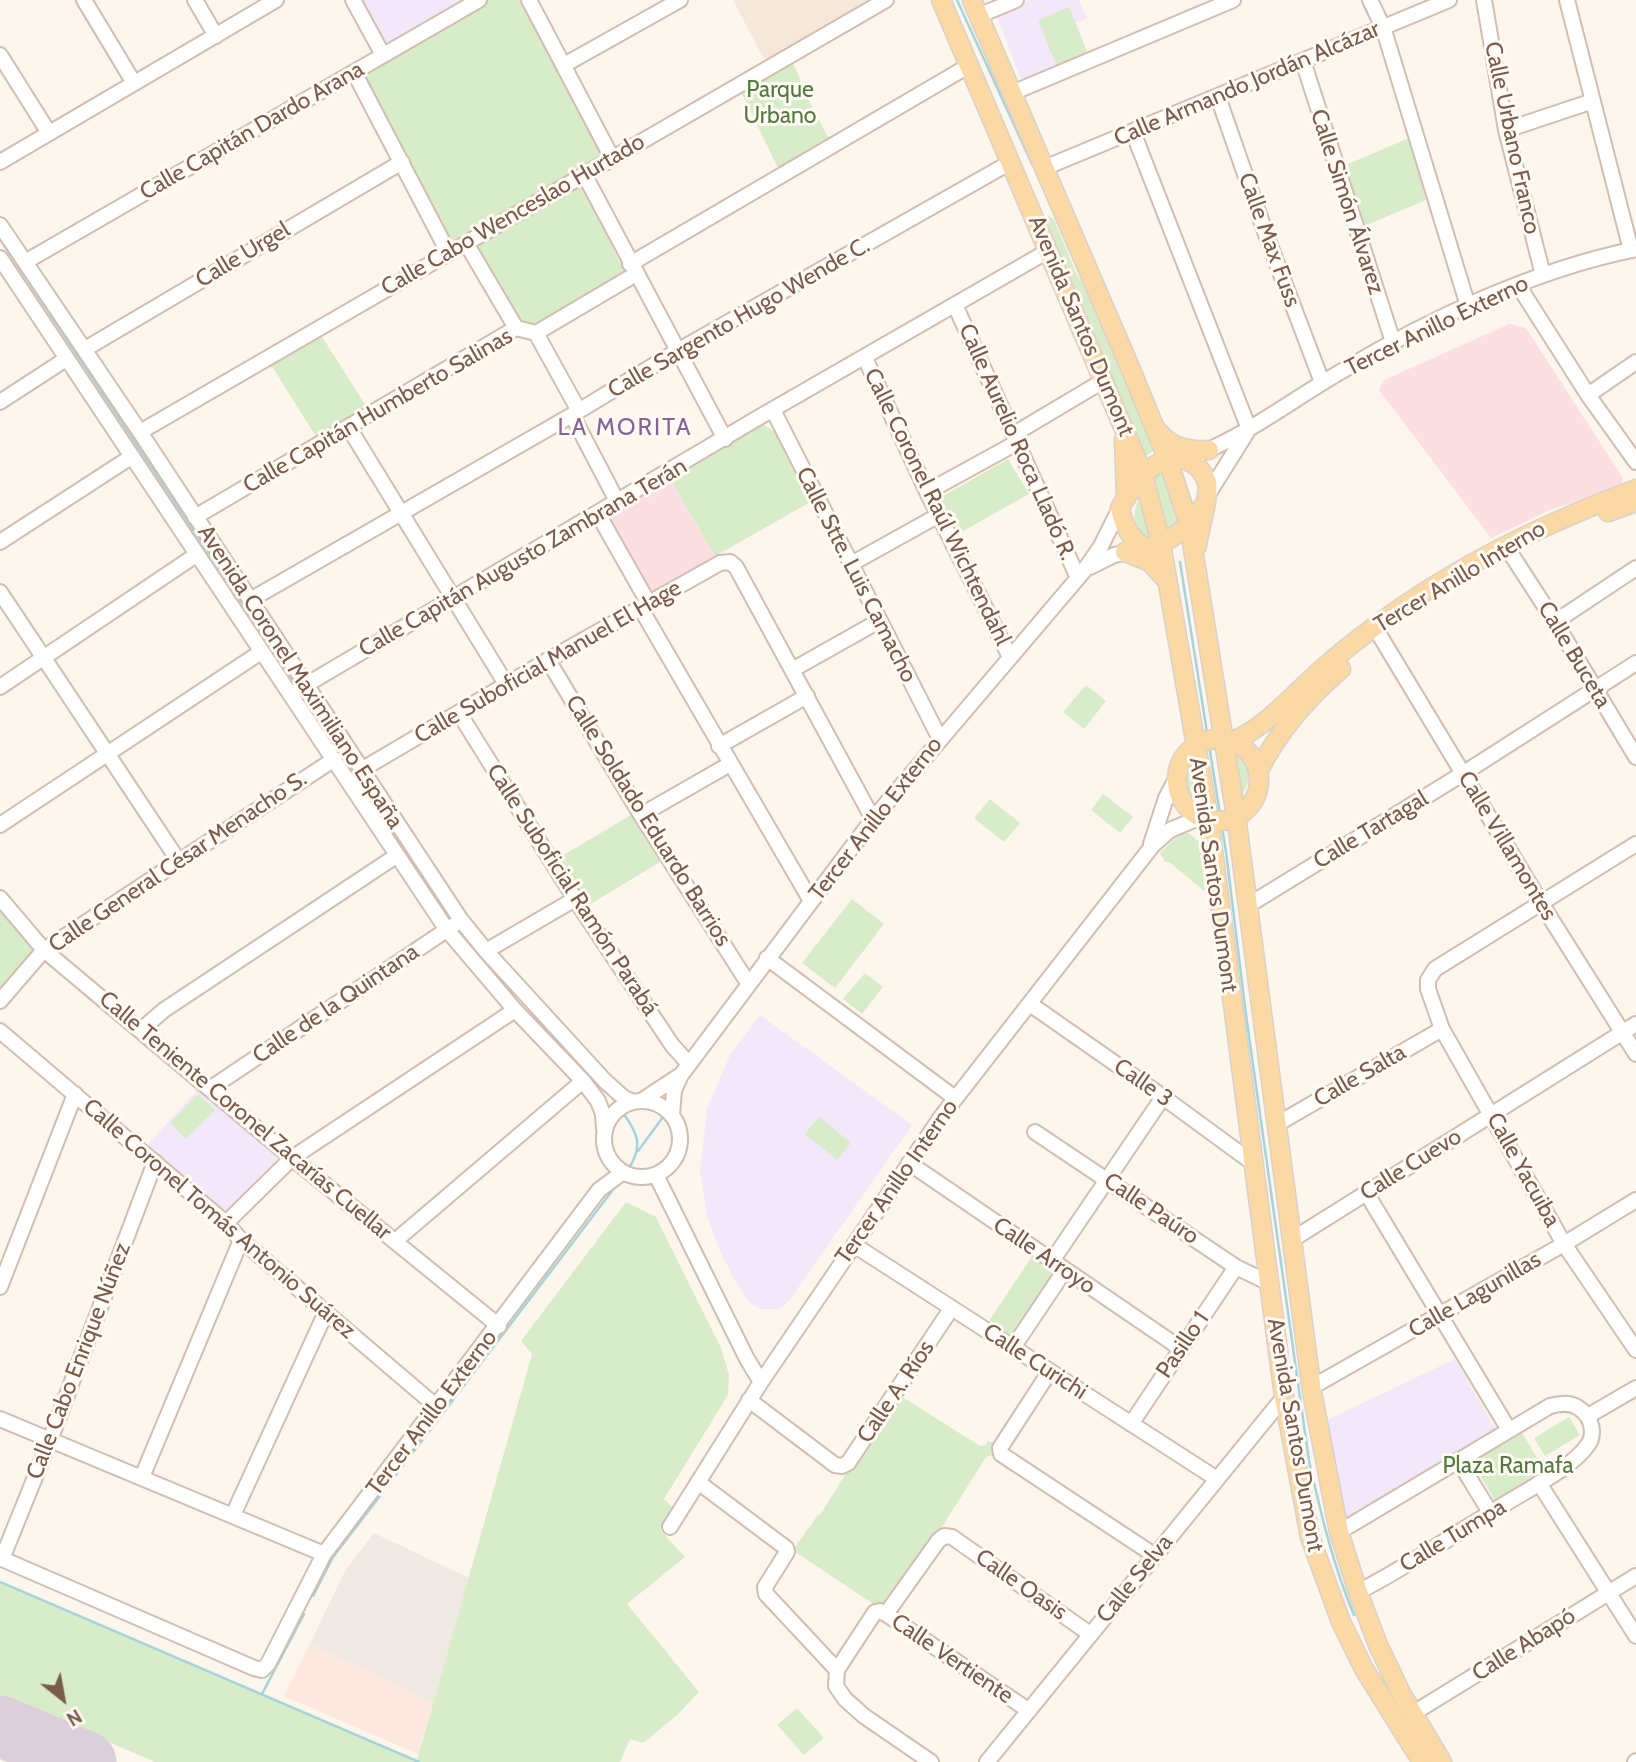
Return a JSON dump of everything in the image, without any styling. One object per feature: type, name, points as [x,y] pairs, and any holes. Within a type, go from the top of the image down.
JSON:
[{"type":"main road","name":"Avenida Santos Dumont","points":[[941,0],[1143,474],[1168,582],[1187,688],[1214,741],[1218,819],[1243,874],[1293,1239],[1278,1266],[1284,1397],[1310,1536],[1340,1622],[1364,1669],[1422,1762]]},
{"type":"main road","name":"Avenida Santos Dumont","points":[[975,8],[1075,237],[1151,421],[1176,460],[1186,526],[1196,561],[1214,741],[1218,819],[1253,1163],[1312,1387],[1339,1532],[1378,1645],[1412,1714],[1442,1762]]},
{"type":"main road","points":[[1014,169],[1039,203],[1047,202],[1055,193]]},
{"type":"main road","points":[[1035,217],[1046,207],[1053,209],[1075,237]]},
{"type":"main road","points":[[1151,421],[1163,437],[1176,446],[1192,451],[1209,450]]},
{"type":"main road","points":[[1122,422],[1126,529],[1136,542],[1158,544],[1186,526],[1206,500]]},
{"type":"main road","points":[[1123,503],[1143,474],[1176,460],[1196,466],[1204,477],[1206,500],[1196,561]]},
{"type":"main road","name":"Tercer Anillo Interno","points":[[1258,772],[1287,723],[1318,689],[1404,613],[1410,611],[1411,606],[1430,590],[1544,526],[1636,489]]},
{"type":"main road","name":"Tercer Anillo Interno","points":[[1214,741],[1249,734],[1311,679],[1404,613],[1511,554],[1636,502]]},
{"type":"main road","points":[[1125,552],[1150,562],[1168,582]]},
{"type":"main road","points":[[1287,723],[1281,720],[1280,716],[1311,679]]},
{"type":"main road","points":[[1187,688],[1178,774],[1178,790],[1183,801],[1191,811],[1218,819],[1252,802],[1257,792]]},
{"type":"main road","points":[[1178,774],[1186,754],[1214,741],[1250,754],[1258,772],[1257,792],[1250,819],[1243,874]]},
{"type":"main road","points":[[1340,1622],[1349,1629],[1364,1654],[1374,1652],[1378,1645]]},
{"type":"main road","points":[[1364,1669],[1372,1663],[1382,1665],[1391,1683],[1399,1689]]},
{"type":"street","points":[[83,0],[134,83]]},
{"type":"street","points":[[195,0],[216,36]]},
{"type":"street","points":[[0,162],[276,0]]},
{"type":"street","points":[[353,0],[383,55]]},
{"type":"street","name":"Calle Capitán Dardo Arana","points":[[25,262],[479,0]]},
{"type":"street","points":[[529,0],[612,158]]},
{"type":"street","points":[[564,65],[680,0]]},
{"type":"street","name":"Calle Cabo Wenceslao Hurtado","points":[[140,432],[886,0]]},
{"type":"street","points":[[975,8],[1016,0]]},
{"type":"street","points":[[1012,93],[1233,0]]},
{"type":"street","points":[[1370,0],[1383,27],[1468,306]]},
{"type":"street","name":"Calle Armando Jordán Alcázar","points":[[1044,168],[1449,0]]},
{"type":"street","name":"Calle Urbano Franco","points":[[1484,0],[1506,130],[1543,275]]},
{"type":"street","points":[[1567,0],[1634,249]]},
{"type":"street","points":[[0,55],[49,133]]},
{"type":"street","name":"Calle Simón Álvarez","points":[[1303,61],[1393,342]]},
{"type":"street","name":"Calle Capitán Humberto Salinas","points":[[195,517],[516,328],[536,332],[633,269],[970,65]]},
{"type":"street","points":[[354,72],[448,252]]},
{"type":"street","name":"Calle Max Fuss","points":[[1218,97],[1322,382]]},
{"type":"street","points":[[1506,130],[1593,101]]},
{"type":"street","points":[[1133,132],[1249,429]]},
{"type":"street","name":"Calle Urgel","points":[[85,349],[402,162]]},
{"type":"street","name":"Calle Sargento Hugo Wende C.","points":[[250,600],[576,413],[679,350],[1014,169]]},
{"type":"street","points":[[584,174],[724,439]]},
{"type":"street","name":"Avenida Coronel Maximiliano España","points":[[0,225],[85,349],[100,390],[131,457],[261,652],[299,690],[361,770],[454,925],[486,951],[604,1081],[624,1098],[637,1102]]},
{"type":"street","points":[[466,243],[516,328]]},
{"type":"street","name":"Tercer Anillo Externo","points":[[1176,460],[1209,450],[1249,429],[1322,382],[1393,342],[1468,306],[1543,275],[1634,249]]},
{"type":"street","name":"Calle Capitán Augusto Zambrana Terán","points":[[299,690],[1048,251]]},
{"type":"street","name":"Avenida Coronel Maximiliano España","points":[[0,258],[4,274],[66,359],[140,432],[250,600],[333,760],[396,856],[454,925],[515,1010],[583,1081],[598,1101],[603,1114],[604,1129]]},
{"type":"street","points":[[1518,285],[1588,395],[1636,462]]},
{"type":"street","name":"Calle Aurelio Roca Lladó R.","points":[[955,305],[1081,575]]},
{"type":"street","points":[[536,332],[618,503]]},
{"type":"street","name":"Calle Coronel Raúl Wichtendahl","points":[[864,358],[927,492],[1010,657]]},
{"type":"street","points":[[0,402],[66,359]]},
{"type":"street","points":[[1588,395],[1636,362]]},
{"type":"street","points":[[927,492],[1104,381]]},
{"type":"street","name":"Calle Stte. Luis Camacho","points":[[773,410],[940,739]]},
{"type":"street","points":[[348,428],[506,684]]},
{"type":"street","name":"Tercer Anillo Externo","points":[[1206,500],[1249,429]]},
{"type":"street","points":[[0,542],[131,457]]},
{"type":"street","name":"Tercer Anillo Externo","points":[[672,1115],[674,1090],[685,1069],[748,982],[873,819],[1081,575],[1101,546],[1123,503]]},
{"type":"street","points":[[598,514],[719,746],[811,901]]},
{"type":"street","points":[[851,564],[939,514]]},
{"type":"street","name":"Tercer Anillo Externo","points":[[1081,575],[1103,560],[1158,544]]},
{"type":"street","name":"Calle Buceta","points":[[1511,554],[1636,757]]},
{"type":"street","points":[[0,687],[196,555]]},
{"type":"street","name":"Calle Suboficial Manuel El Hage","points":[[361,770],[720,563],[730,562],[736,567],[792,670]]},
{"type":"street","points":[[1555,622],[1636,568]]},
{"type":"street","points":[[0,592],[178,860]]},
{"type":"street","points":[[873,819],[792,670],[879,621]]},
{"type":"street","name":"Calle Villamontes","points":[[1380,636],[1541,903],[1636,1054]]},
{"type":"street","points":[[0,825],[261,652]]},
{"type":"street","name":"Calle Soldado Eduardo Barrios","points":[[548,660],[641,815],[748,982]]},
{"type":"street","name":"Calle Tartagal","points":[[1247,905],[1464,773],[1636,663]]},
{"type":"street","points":[[719,746],[807,696]]},
{"type":"street","name":"Calle Suboficial Ramón Parabá","points":[[459,713],[685,1069]]},
{"type":"street","name":"Calle General César Menacho S.","points":[[0,1001],[44,950],[333,760]]},
{"type":"street","points":[[641,815],[730,764]]},
{"type":"street","name":"Tercer Anillo Interno","points":[[1147,854],[1166,798],[1178,774]]},
{"type":"street","name":"Tercer Anillo Interno","points":[[670,1527],[749,1400],[955,1098],[1153,845],[1170,830],[1218,819]]},
{"type":"street","points":[[1541,903],[1636,844]]},
{"type":"street","points":[[141,1030],[164,1010],[396,856]]},
{"type":"street","name":"Calle Teniente Coronel Zacarías Cuellar","points":[[0,898],[44,950],[499,1326]]},
{"type":"street","points":[[486,951],[575,899]]},
{"type":"street","name":"Calle Yacuiba","points":[[1541,903],[1436,969],[1428,980],[1428,989],[1442,1029],[1564,1244],[1636,1350]]},
{"type":"street","name":"Calle de la Quintana","points":[[211,1088],[454,925]]},
{"type":"street","points":[[767,958],[955,1098]]},
{"type":"street","name":"Calle 3","points":[[1030,1004],[1253,1163]]},
{"type":"street","points":[[226,1223],[292,1157],[515,1010]]},
{"type":"street","name":"Calle Cuevo","points":[[1293,1239],[1636,1024]]},
{"type":"street","name":"Calle Salta","points":[[1278,1124],[1442,1029]]},
{"type":"street","name":"Calle Coronel Tomás Antonio Suárez","points":[[0,1031],[437,1407]]},
{"type":"street","name":"Tercer Anillo Externo","points":[[637,1102],[658,1092],[685,1069]]},
{"type":"street","points":[[395,1241],[583,1081]]},
{"type":"street","points":[[0,1286],[75,1094]]},
{"type":"street","points":[[1052,1261],[1163,1097]]},
{"type":"street","points":[[599,1190],[605,1150],[604,1129],[615,1112],[637,1102],[663,1108],[672,1115],[678,1125],[680,1149],[667,1169],[656,1175],[639,1177],[623,1172],[605,1150]]},
{"type":"street","name":"Calle Paúro","points":[[1035,1132],[1236,1267],[1278,1266]]},
{"type":"street","name":"Calle Cabo Enrique Núñez","points":[[1,1559],[50,1440],[155,1162]]},
{"type":"street","name":"Calle Arroyo","points":[[909,1163],[1180,1348]]},
{"type":"street","name":"Tercer Anillo Externo","points":[[1,1559],[262,1670],[268,1664],[324,1554],[499,1326],[599,1190],[623,1172]]},
{"type":"street","points":[[656,1175],[761,1382]]},
{"type":"street","points":[[1367,1194],[1509,1430]]},
{"type":"street","name":"Calle Lagunillas","points":[[1312,1387],[1564,1244],[1636,1200]]},
{"type":"street","points":[[142,1477],[241,1240]]},
{"type":"street","name":"Calle Curichi","points":[[854,1245],[1217,1479]]},
{"type":"street","name":"Pasillo 1","points":[[1131,1424],[1236,1267]]},
{"type":"street","points":[[1014,1346],[1065,1270]]},
{"type":"street","name":"Calle A. Ríos","points":[[749,1400],[835,1465],[842,1466],[848,1463],[951,1309]]},
{"type":"street","points":[[233,1515],[326,1312]]},
{"type":"street","points":[[1050,1371],[1000,1448],[1001,1454],[1154,1555]]},
{"type":"street","points":[[1339,1532],[1509,1430],[1560,1403],[1580,1408],[1588,1416],[1636,1388]]},
{"type":"street","name":"Calle Selva","points":[[987,1762],[1284,1397]]},
{"type":"street","name":"Calle Tumpa","points":[[1358,1592],[1539,1483],[1578,1456],[1589,1444],[1592,1433],[1588,1416]]},
{"type":"street","points":[[0,1419],[324,1554]]},
{"type":"street","points":[[1458,1460],[1490,1512]]},
{"type":"street","points":[[698,1482],[783,1545],[786,1552],[765,1587],[765,1594],[837,1670]]},
{"type":"street","points":[[1539,1483],[1636,1636]]},
{"type":"street","name":"Calle Oasis","points":[[880,1613],[944,1536],[951,1537],[1090,1634]]},
{"type":"street","name":"Calle Abapó","points":[[1412,1714],[1636,1576]]},
{"type":"street","points":[[880,1613],[837,1670],[836,1686],[845,1699],[864,1716],[931,1762]]},
{"type":"street","name":"Calle Vertiente","points":[[880,1613],[1028,1710]]},
{"type":"shaded area","points":[[360,0],[470,0],[393,43],[383,43]]},
{"type":"shaded area","points":[[733,0],[871,0],[768,60],[762,56]]},
{"type":"shaded area","points":[[1030,0],[1079,0],[1087,18],[1076,23],[1088,54],[1028,80],[1021,79],[996,14]]},
{"type":"shaded area","points":[[1509,324],[1526,328],[1623,478],[1620,488],[1550,510],[1491,538],[1379,390],[1384,380]]},
{"type":"shaded area","points":[[670,479],[715,556],[646,596],[601,520]]},
{"type":"shaded area","points":[[760,1015],[912,1125],[791,1298],[777,1309],[760,1309],[750,1303],[735,1281],[707,1216],[700,1171],[707,1109],[730,1055]]},
{"type":"shaded area","points":[[199,1088],[279,1157],[227,1210],[217,1206],[148,1147]]},
{"type":"shaded area","points":[[1455,1359],[1496,1430],[1349,1519],[1342,1517],[1327,1420]]},
{"type":"shaded area","points":[[374,1533],[469,1578],[433,1703],[310,1644],[345,1571]]},
{"type":"shaded area","points":[[310,1644],[433,1703],[418,1754],[284,1696]]},
{"type":"green space","points":[[488,0],[520,0],[602,152],[600,158],[451,241],[446,239],[362,78],[364,72]]},
{"type":"green space","points":[[1069,7],[1088,54],[1057,67],[1038,20]]},
{"type":"green space","name":"Parque Urbano","points":[[792,61],[803,86],[809,90],[809,100],[831,143],[780,172],[740,90]]},
{"type":"green space","points":[[1409,138],[1426,200],[1360,228],[1341,167]]},
{"type":"green space","points":[[574,186],[583,188],[625,272],[620,279],[535,329],[518,325],[473,247],[479,239]]},
{"type":"green space","points":[[1048,216],[1054,219],[1076,273],[1093,300],[1155,450],[1145,456],[1042,221]]},
{"type":"green space","points":[[319,332],[368,409],[317,438],[273,368],[267,366]]},
{"type":"green space","points":[[757,421],[774,431],[814,500],[715,556],[670,479]]},
{"type":"green space","points":[[1008,459],[1029,494],[958,534],[938,499]]},
{"type":"green space","points":[[1163,470],[1180,518],[1176,526],[1166,533],[1152,483],[1156,474]]},
{"type":"green space","points":[[1142,491],[1155,539],[1150,540],[1143,535],[1135,524],[1136,505]]},
{"type":"green space","points":[[1086,685],[1106,701],[1084,729],[1063,712]]},
{"type":"green space","points":[[1232,751],[1244,760],[1249,771],[1248,784],[1240,797]]},
{"type":"green space","points":[[1192,762],[1199,812],[1189,801],[1185,789],[1186,776]]},
{"type":"green space","points":[[1103,794],[1133,817],[1120,833],[1091,810]]},
{"type":"green space","points":[[990,799],[1020,823],[1004,842],[974,818]]},
{"type":"green space","points":[[631,815],[660,862],[584,908],[555,860]]},
{"type":"green space","points":[[1189,833],[1200,843],[1207,887],[1204,891],[1169,862],[1165,862],[1160,853],[1177,836]]},
{"type":"green space","points":[[852,899],[884,924],[835,988],[802,963]]},
{"type":"green space","points":[[0,906],[34,949],[0,988]]},
{"type":"green space","points":[[865,973],[883,987],[862,1014],[843,999]]},
{"type":"green space","points":[[198,1094],[215,1110],[186,1139],[170,1123]]},
{"type":"green space","points":[[819,1117],[851,1143],[837,1160],[805,1134]]},
{"type":"green space","points":[[626,1202],[656,1217],[721,1348],[729,1375],[728,1394],[664,1499],[673,1508],[660,1530],[685,1557],[627,1604],[699,1692],[676,1716],[643,1743],[630,1739],[620,1762],[155,1762],[0,1696],[0,1582],[417,1760],[532,1354],[521,1341]]},
{"type":"green space","points":[[1031,1258],[1055,1273],[1011,1340],[987,1324]]},
{"type":"green space","points":[[896,1393],[980,1446],[986,1445],[988,1441],[996,1444],[992,1455],[986,1457],[935,1538],[930,1537],[883,1606],[876,1606],[791,1549],[820,1515]]},
{"type":"green space","points":[[1569,1417],[1580,1435],[1545,1456],[1534,1438]]},
{"type":"green space","name":"Plaza Ramafa","points":[[1519,1428],[1547,1474],[1497,1504],[1470,1458]]},
{"type":"green space","points":[[797,1708],[824,1738],[804,1755],[777,1725]]},
{"type":"waterway","points":[[957,0],[1032,164]]},
{"type":"waterway","points":[[0,239],[296,685]]},
{"type":"waterway","points":[[1180,562],[1226,852],[1246,1015],[1309,1461],[1334,1558],[1354,1615]]},
{"type":"waterway","points":[[302,693],[453,921]]},
{"type":"waterway","points":[[457,927],[475,948]]},
{"type":"waterway","points":[[524,1003],[604,1091]]},
{"type":"waterway","points":[[623,1113],[637,1140],[636,1153],[629,1168]]},
{"type":"waterway","points":[[638,1151],[663,1117]]},
{"type":"waterway","points":[[392,1480],[618,1183]]},
{"type":"waterway","points":[[313,1596],[333,1557],[383,1492]]},
{"type":"waterway","points":[[0,1582],[419,1762]]},
{"type":"waterway","points":[[262,1694],[304,1614]]},
{"type":"runway","points":[[0,1726],[86,1762]]},
{"type":"district","name":"LA MORITA","points":[[625,428]]}]
